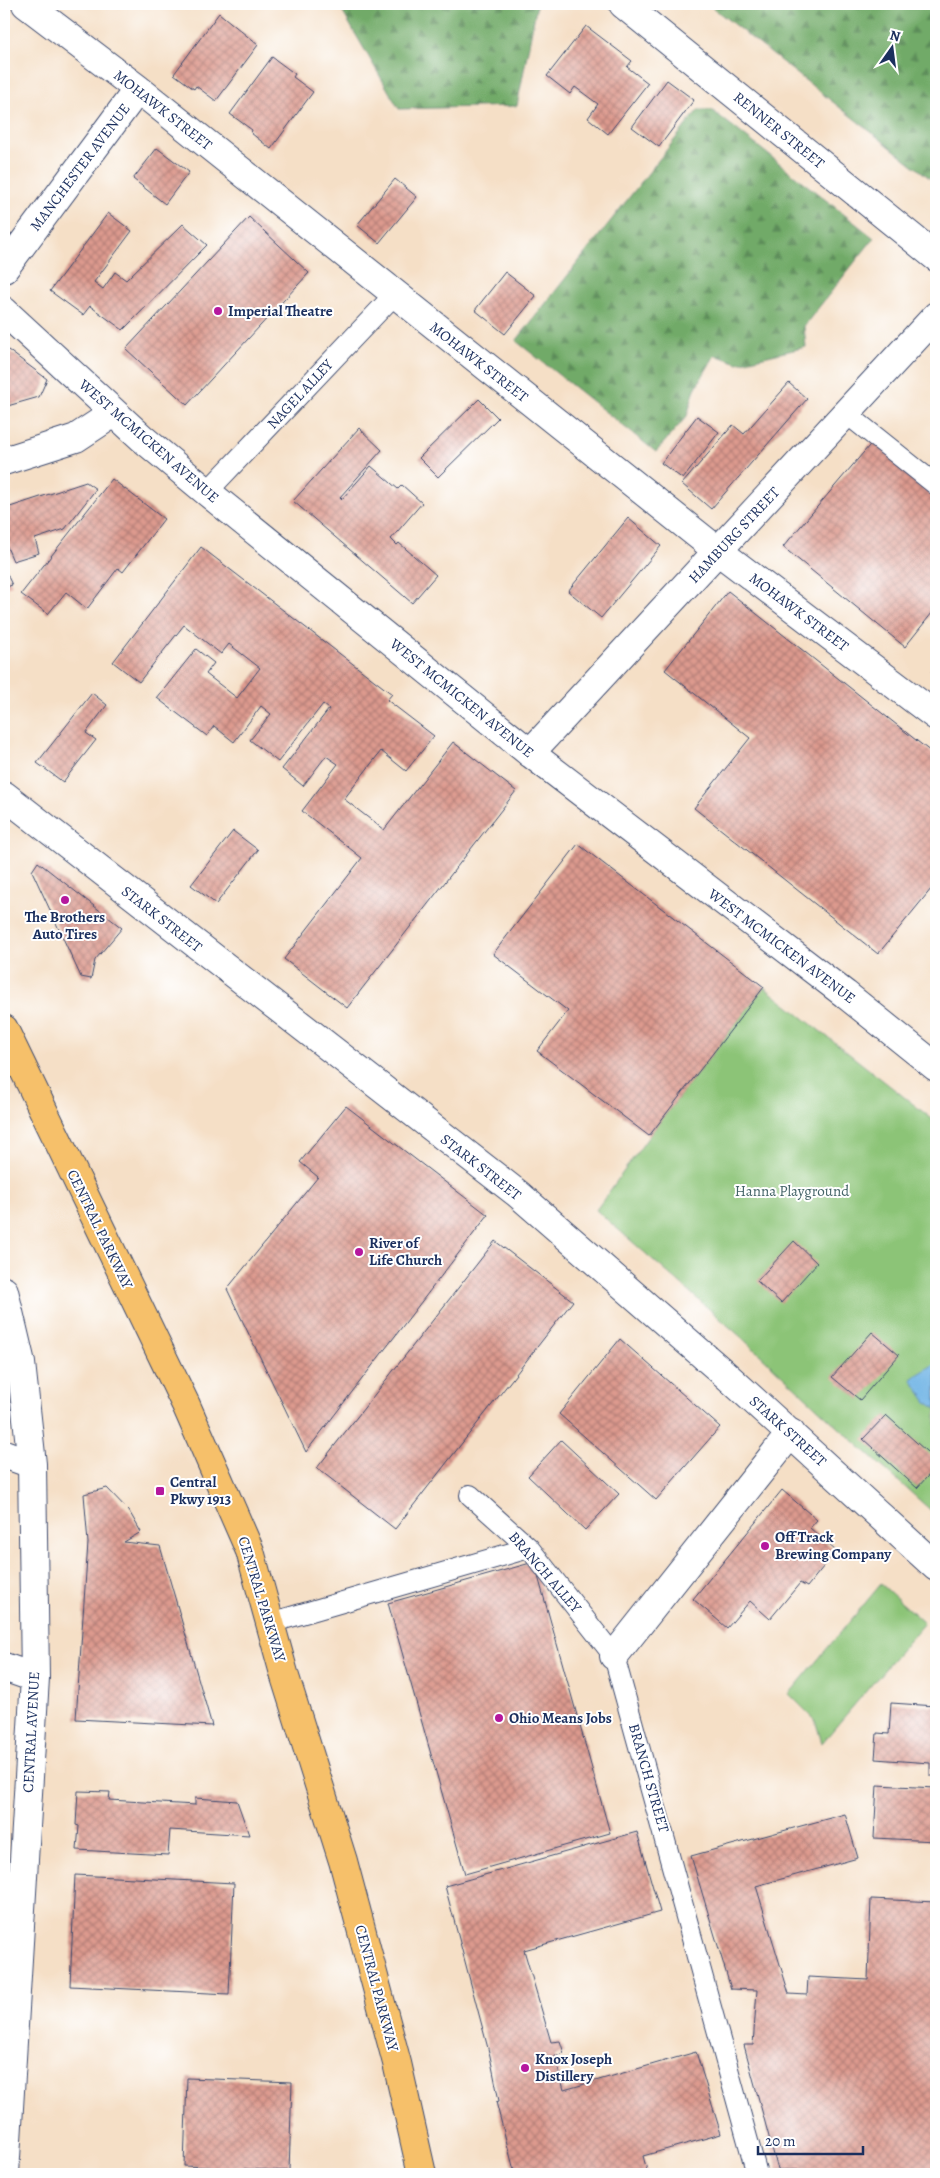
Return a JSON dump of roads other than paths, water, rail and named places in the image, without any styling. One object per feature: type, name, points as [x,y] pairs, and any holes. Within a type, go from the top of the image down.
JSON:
[{"type":"main road","name":"CENTRAL PARKWAY","points":[[4,1029],[190,1415],[250,1551],[343,1862],[397,2063],[422,2174]]},
{"type":"street","name":"MOHAWK STREET","points":[[26,4],[138,89],[394,295],[718,551],[936,716]]},
{"type":"street","name":"RENNER STREET","points":[[623,4],[936,257]]},
{"type":"street","name":"MANCHESTER AVENUE","points":[[4,270],[138,89]]},
{"type":"street","name":"WEST MCMICKEN AVENUE","points":[[4,310],[114,413],[207,492],[530,753],[936,1066]]},
{"type":"street","name":"HAMBURG STREET","points":[[530,753],[847,414],[936,316]]},
{"type":"street","points":[[4,462],[76,438],[114,413]]},
{"type":"street","name":"STARK STREET","points":[[4,795],[518,1194],[791,1433],[936,1566]]},
{"type":"street","name":"CENTRAL AVENUE","points":[[4,1291],[21,1363],[32,1464],[35,1678],[6,2174]]},
{"type":"street","points":[[614,1656],[791,1433]]},
{"type":"street","points":[[4,1454],[32,1464]]},
{"type":"street","points":[[4,1667],[35,1678]]},
{"type":"lane","name":"NAGEL ALLEY","points":[[207,492],[394,295]]},
{"type":"lane","points":[[847,414],[936,485]]},
{"type":"lane","name":"BRANCH ALLEY","points":[[470,1495],[529,1548],[614,1656]]},
{"type":"lane","points":[[270,1623],[529,1548]]},
{"type":"lane","name":"BRANCH STREET","points":[[614,1656],[757,2174]]},
{"type":"water","points":[[936,1363],[936,1409],[927,1402],[911,1379]]},
{"type":"place","name":"Imperial Theatre","points":[[218,311]]},
{"type":"place","name":"The Brothers Auto Tires","points":[[65,900]]},
{"type":"place","name":"River of Life Church","points":[[359,1252]]},
{"type":"place","name":"Central Pkwy 1913","points":[[160,1491]]},
{"type":"place","name":"Off Track Brewing Company","points":[[765,1546]]},
{"type":"place","name":"Ohio Means Jobs","points":[[499,1718]]},
{"type":"place","name":"Knox Joseph Distillery","points":[[525,2068]]},
{"type":"park label","name":"Hanna Playground","points":[[792,1191]]}]
